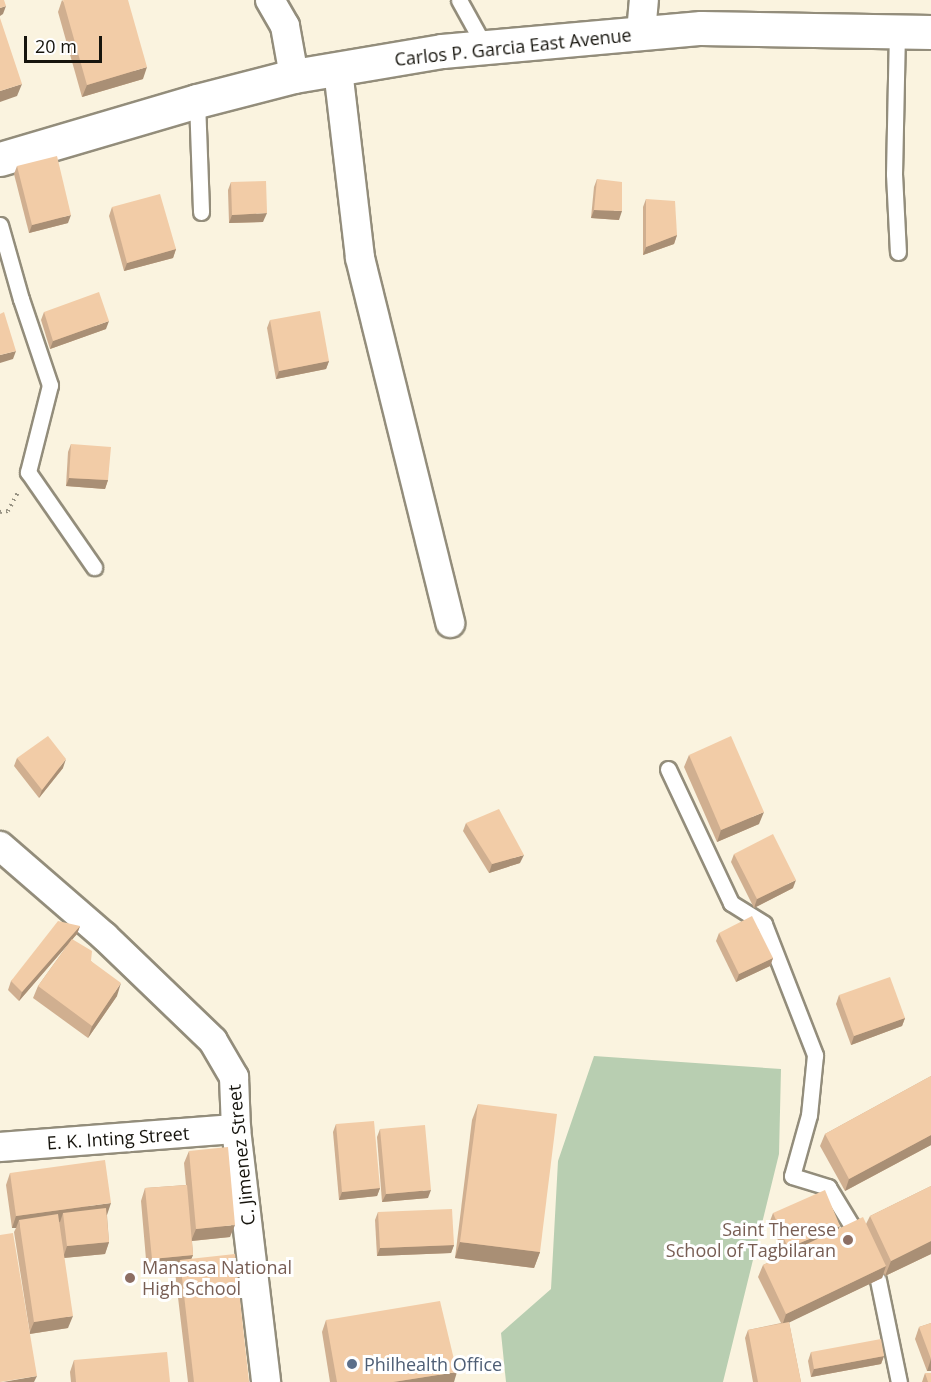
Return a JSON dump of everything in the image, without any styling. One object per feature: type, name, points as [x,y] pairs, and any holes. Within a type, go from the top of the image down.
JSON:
[{"type":"main road","name":"Carlos P. Garcia East Avenue","points":[[0,159],[196,101],[294,76],[442,51],[701,28],[931,32]]},
{"type":"street","points":[[641,33],[644,0]]},
{"type":"street","points":[[274,3],[285,26],[294,76]]},
{"type":"street","points":[[338,70],[360,258],[450,623]]},
{"type":"street","name":"C. Jimenez Street","points":[[0,846],[104,936],[213,1041],[234,1077],[236,1129],[266,1382]]},
{"type":"street","name":"E. K. Inting Street","points":[[0,1147],[236,1129]]},
{"type":"lane","points":[[459,0],[485,48]]},
{"type":"lane","points":[[897,31],[894,174],[898,252]]},
{"type":"lane","points":[[196,101],[201,212]]},
{"type":"lane","points":[[0,225],[21,299],[50,385],[28,472],[94,567]]},
{"type":"lane","points":[[668,769],[731,903],[764,924],[814,1055],[809,1115],[792,1176],[828,1187],[855,1231]]},
{"type":"lane","points":[[878,1280],[899,1382]]},
{"type":"green space","points":[[594,1056],[781,1069],[779,1154],[723,1382],[506,1382],[501,1333],[551,1289],[558,1161]]},
{"type":"building","points":[[0,0],[4,0],[6,6],[0,8]]},
{"type":"building","points":[[63,0],[128,0],[147,67],[87,85]]},
{"type":"building","points":[[0,18],[22,84],[0,91]]},
{"type":"building","points":[[57,156],[71,215],[32,225],[17,166]]},
{"type":"building","points":[[597,179],[622,182],[622,211],[594,210]]},
{"type":"building","points":[[266,181],[267,213],[232,215],[231,182]]},
{"type":"building","points":[[160,194],[176,249],[127,263],[112,207]]},
{"type":"building","points":[[646,199],[675,201],[677,235],[646,247]]},
{"type":"building","points":[[99,292],[109,321],[53,341],[44,312]]},
{"type":"building","points":[[320,311],[329,361],[279,371],[270,320]]},
{"type":"building","points":[[4,312],[16,351],[0,355],[0,314]]},
{"type":"building","points":[[71,444],[111,447],[108,480],[69,478]]},
{"type":"building","points":[[48,736],[66,759],[42,790],[17,758]]},
{"type":"building","points":[[731,736],[764,812],[721,830],[689,755]]},
{"type":"building","points":[[499,809],[524,855],[492,864],[466,823]]},
{"type":"building","points":[[773,834],[796,880],[757,899],[734,854]]},
{"type":"building","points":[[752,916],[773,958],[739,974],[719,933]]},
{"type":"building","points":[[58,921],[80,926],[22,992],[11,981]]},
{"type":"building","points":[[72,939],[92,951],[91,961],[121,983],[92,1026],[38,986]]},
{"type":"building","points":[[890,977],[905,1018],[854,1036],[839,995]]},
{"type":"building","points":[[931,1076],[931,1135],[849,1179],[825,1134]]},
{"type":"building","points":[[478,1104],[557,1114],[540,1252],[460,1242]]},
{"type":"building","points":[[374,1121],[380,1188],[342,1192],[336,1124]]},
{"type":"building","points":[[425,1125],[431,1190],[386,1194],[380,1129]]},
{"type":"building","points":[[228,1147],[235,1225],[196,1229],[189,1151]]},
{"type":"building","points":[[105,1160],[111,1203],[16,1216],[10,1173]]},
{"type":"building","points":[[187,1185],[193,1255],[152,1259],[145,1188]]},
{"type":"building","points":[[931,1186],[931,1241],[891,1261],[870,1216]]},
{"type":"building","points":[[825,1190],[840,1226],[788,1248],[773,1213]]},
{"type":"building","points":[[106,1208],[109,1242],[67,1246],[63,1213]]},
{"type":"building","points":[[452,1209],[454,1245],[380,1248],[378,1212]]},
{"type":"building","points":[[58,1214],[73,1316],[34,1322],[19,1220]]},
{"type":"building","points":[[863,1217],[886,1266],[786,1314],[763,1265]]},
{"type":"building","points":[[13,1233],[37,1376],[0,1382],[0,1235]]},
{"type":"building","points":[[235,1254],[249,1382],[194,1382],[180,1260]]},
{"type":"building","points":[[440,1301],[457,1372],[393,1382],[337,1382],[326,1320]]},
{"type":"building","points":[[789,1322],[801,1382],[758,1382],[748,1330]]},
{"type":"building","points":[[931,1323],[931,1359],[919,1327]]},
{"type":"building","points":[[881,1339],[884,1356],[814,1369],[811,1352]]},
{"type":"building","points":[[167,1352],[170,1382],[76,1382],[74,1360]]},
{"type":"building","points":[[925,1373],[931,1373],[931,1382],[928,1382]]},
{"type":"place","name":"Saint Therese School of Tagbilaran","points":[[848,1240]]},
{"type":"place","name":"Mansasa National High School","points":[[130,1278]]},
{"type":"place","name":"Philhealth Office","points":[[352,1364]]}]
